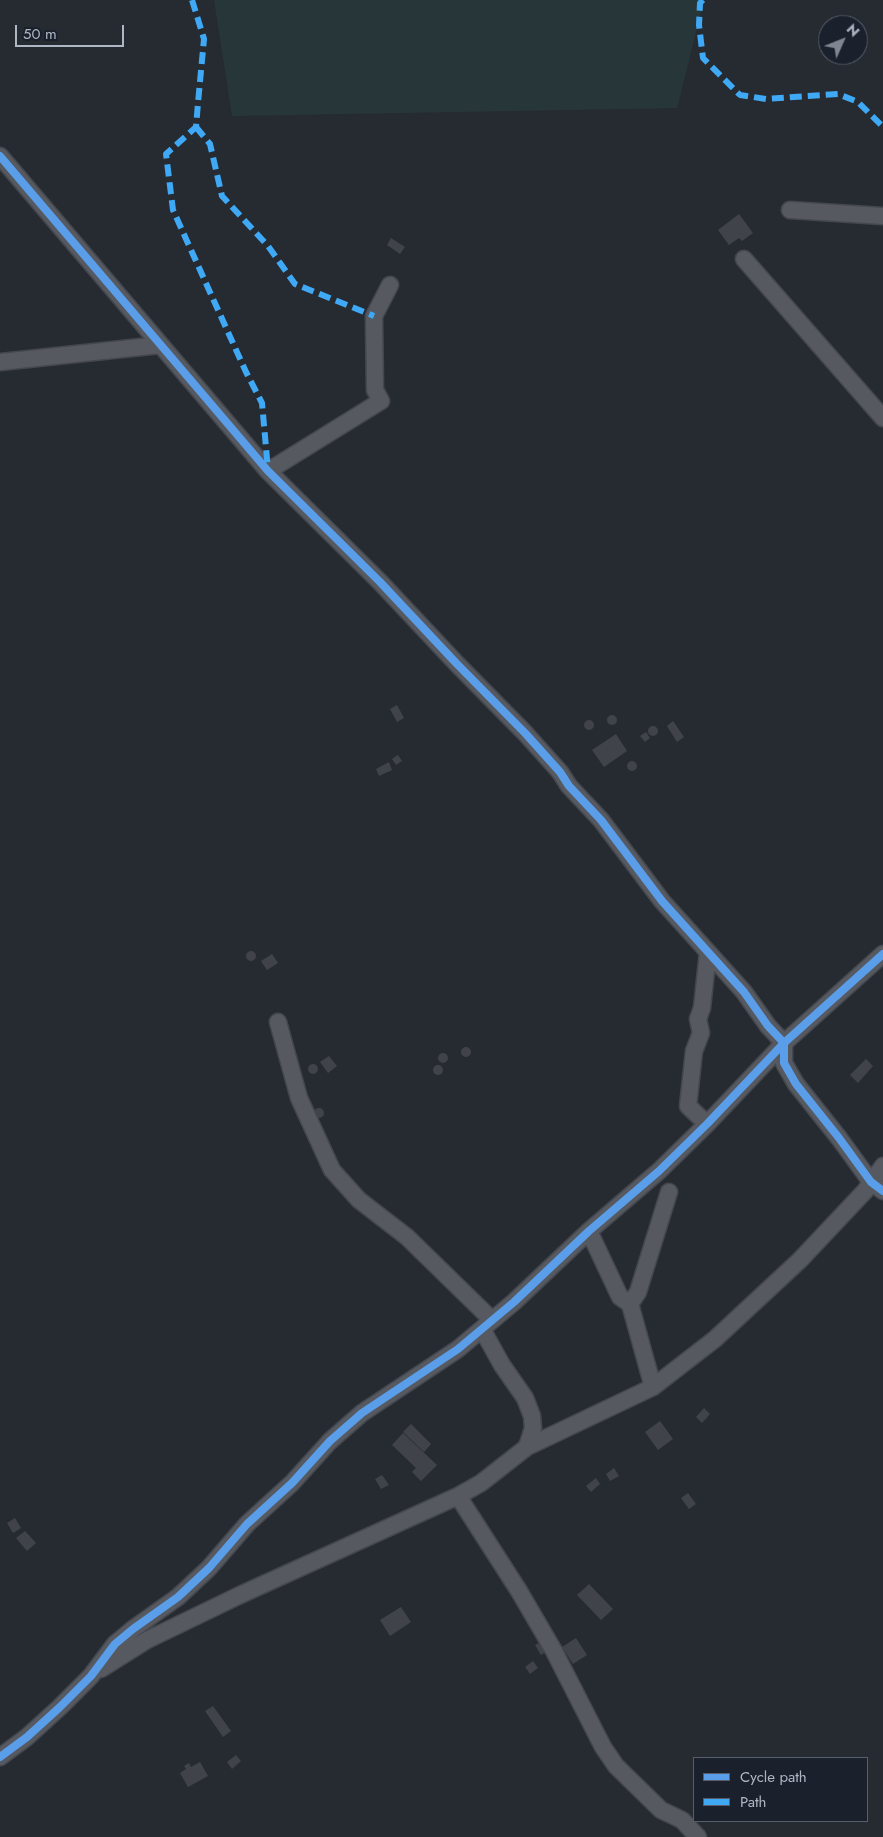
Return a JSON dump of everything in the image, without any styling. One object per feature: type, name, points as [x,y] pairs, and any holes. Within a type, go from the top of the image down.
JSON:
[{"type":"street","points":[[0,156],[268,471],[359,561],[525,733],[560,772],[569,786],[601,820],[662,901],[744,992],[768,1026],[784,1043],[784,1063],[796,1084],[877,1187]]},
{"type":"street","points":[[790,210],[883,216]]},
{"type":"street","points":[[744,259],[883,418]]},
{"type":"street","points":[[268,471],[381,401],[375,390],[374,316],[390,285]]},
{"type":"street","points":[[0,362],[160,345]]},
{"type":"street","points":[[707,1124],[688,1106],[694,1051],[701,1033],[698,1019],[702,1008],[708,952]]},
{"type":"street","points":[[0,1757],[27,1737],[60,1707],[91,1676],[115,1644],[178,1598],[209,1568],[247,1524],[292,1483],[330,1441],[362,1412],[458,1349],[514,1302],[589,1231],[658,1171],[707,1124],[784,1043],[883,954]]},
{"type":"street","points":[[278,1022],[298,1098],[332,1170],[359,1200],[407,1237],[487,1325],[502,1365],[525,1398],[532,1416],[533,1428],[527,1448]]},
{"type":"street","points":[[877,1187],[883,1166]]},
{"type":"street","points":[[91,1676],[146,1640],[458,1496],[481,1482],[527,1448],[653,1387],[715,1339],[793,1267],[865,1191],[877,1187]]},
{"type":"street","points":[[630,1304],[638,1292],[669,1192]]},
{"type":"street","points":[[589,1231],[620,1297],[630,1304],[653,1387]]},
{"type":"street","points":[[458,1496],[519,1591],[554,1651],[603,1747],[616,1766],[661,1810],[682,1820],[698,1837]]},
{"type":"shaded area","points":[[214,0],[704,0],[677,108],[232,116]]},
{"type":"building","points":[[739,214],[753,233],[742,241],[739,238],[729,245],[718,230]]},
{"type":"building","points":[[391,238],[405,247],[400,254],[387,245]]},
{"type":"building","points":[[397,705],[404,718],[397,722],[390,709]]},
{"type":"building","points":[[612,715],[617,720],[612,725],[607,720]]},
{"type":"building","points":[[589,720],[594,725],[589,730],[584,725]]},
{"type":"building","points":[[673,721],[684,737],[677,742],[667,726]]},
{"type":"building","points":[[653,726],[658,731],[653,736],[648,731]]},
{"type":"building","points":[[646,732],[650,738],[645,742],[640,736]]},
{"type":"building","points":[[616,734],[627,751],[604,767],[592,750]]},
{"type":"building","points":[[398,755],[402,761],[396,765],[392,759]]},
{"type":"building","points":[[632,761],[637,766],[632,771],[627,766]]},
{"type":"building","points":[[389,762],[392,770],[379,776],[376,769]]},
{"type":"building","points":[[251,951],[256,956],[251,961],[246,956]]},
{"type":"building","points":[[272,954],[278,963],[267,970],[261,961]]},
{"type":"building","points":[[466,1047],[471,1052],[466,1057],[461,1052]]},
{"type":"building","points":[[443,1053],[448,1058],[443,1063],[438,1058]]},
{"type":"building","points":[[329,1056],[337,1066],[328,1073],[320,1062]]},
{"type":"building","points":[[866,1059],[873,1066],[858,1083],[850,1075]]},
{"type":"building","points":[[313,1064],[318,1069],[313,1074],[308,1069]]},
{"type":"building","points":[[438,1065],[443,1070],[438,1075],[433,1070]]},
{"type":"building","points":[[319,1108],[324,1113],[319,1118],[314,1113]]},
{"type":"building","points":[[704,1408],[710,1414],[702,1423],[696,1417]]},
{"type":"building","points":[[660,1421],[673,1439],[658,1450],[645,1432]]},
{"type":"building","points":[[411,1424],[431,1444],[424,1452],[403,1432]]},
{"type":"building","points":[[403,1433],[437,1465],[421,1481],[412,1472],[416,1468],[392,1445]]},
{"type":"building","points":[[614,1468],[619,1476],[610,1481],[606,1474]]},
{"type":"building","points":[[382,1475],[389,1485],[381,1489],[375,1479]]},
{"type":"building","points":[[596,1478],[600,1484],[591,1492],[586,1486]]},
{"type":"building","points":[[688,1493],[696,1504],[689,1509],[681,1498]]},
{"type":"building","points":[[15,1518],[21,1528],[13,1533],[7,1523]]},
{"type":"building","points":[[25,1531],[36,1543],[27,1551],[16,1538]]},
{"type":"building","points":[[589,1584],[613,1609],[601,1620],[577,1595]]},
{"type":"building","points":[[401,1607],[411,1622],[390,1636],[380,1620]]},
{"type":"building","points":[[576,1638],[587,1655],[573,1664],[562,1647]]},
{"type":"building","points":[[541,1642],[547,1651],[541,1655],[535,1645]]},
{"type":"building","points":[[533,1661],[538,1668],[530,1674],[525,1667]]},
{"type":"building","points":[[213,1706],[231,1731],[223,1737],[205,1711]]},
{"type":"building","points":[[236,1755],[241,1761],[232,1769],[227,1762]]},
{"type":"building","points":[[200,1762],[208,1776],[188,1787],[180,1773],[186,1769],[184,1766],[189,1763],[191,1767]]},
{"type":"marked path","points":[[192,0],[204,39],[196,127],[166,154],[173,210],[246,372],[262,403],[268,470]]},
{"type":"marked path","points":[[703,0],[700,3],[699,25],[703,58],[740,95],[766,99],[838,94],[858,102],[883,127]]},
{"type":"marked path","points":[[196,127],[210,144],[222,196],[268,246],[295,284],[374,316]]},
{"type":"cycle path","points":[[0,156],[268,471],[380,582],[525,733],[560,772],[569,786],[601,820],[662,901],[744,992],[768,1026],[784,1043],[784,1063],[796,1084],[871,1182],[883,1191]]},
{"type":"cycle path","points":[[0,1757],[27,1737],[60,1707],[91,1676],[115,1644],[178,1597],[209,1568],[247,1524],[292,1483],[330,1441],[362,1413],[458,1349],[514,1302],[589,1231],[659,1171],[707,1124],[784,1043],[883,954]]}]
